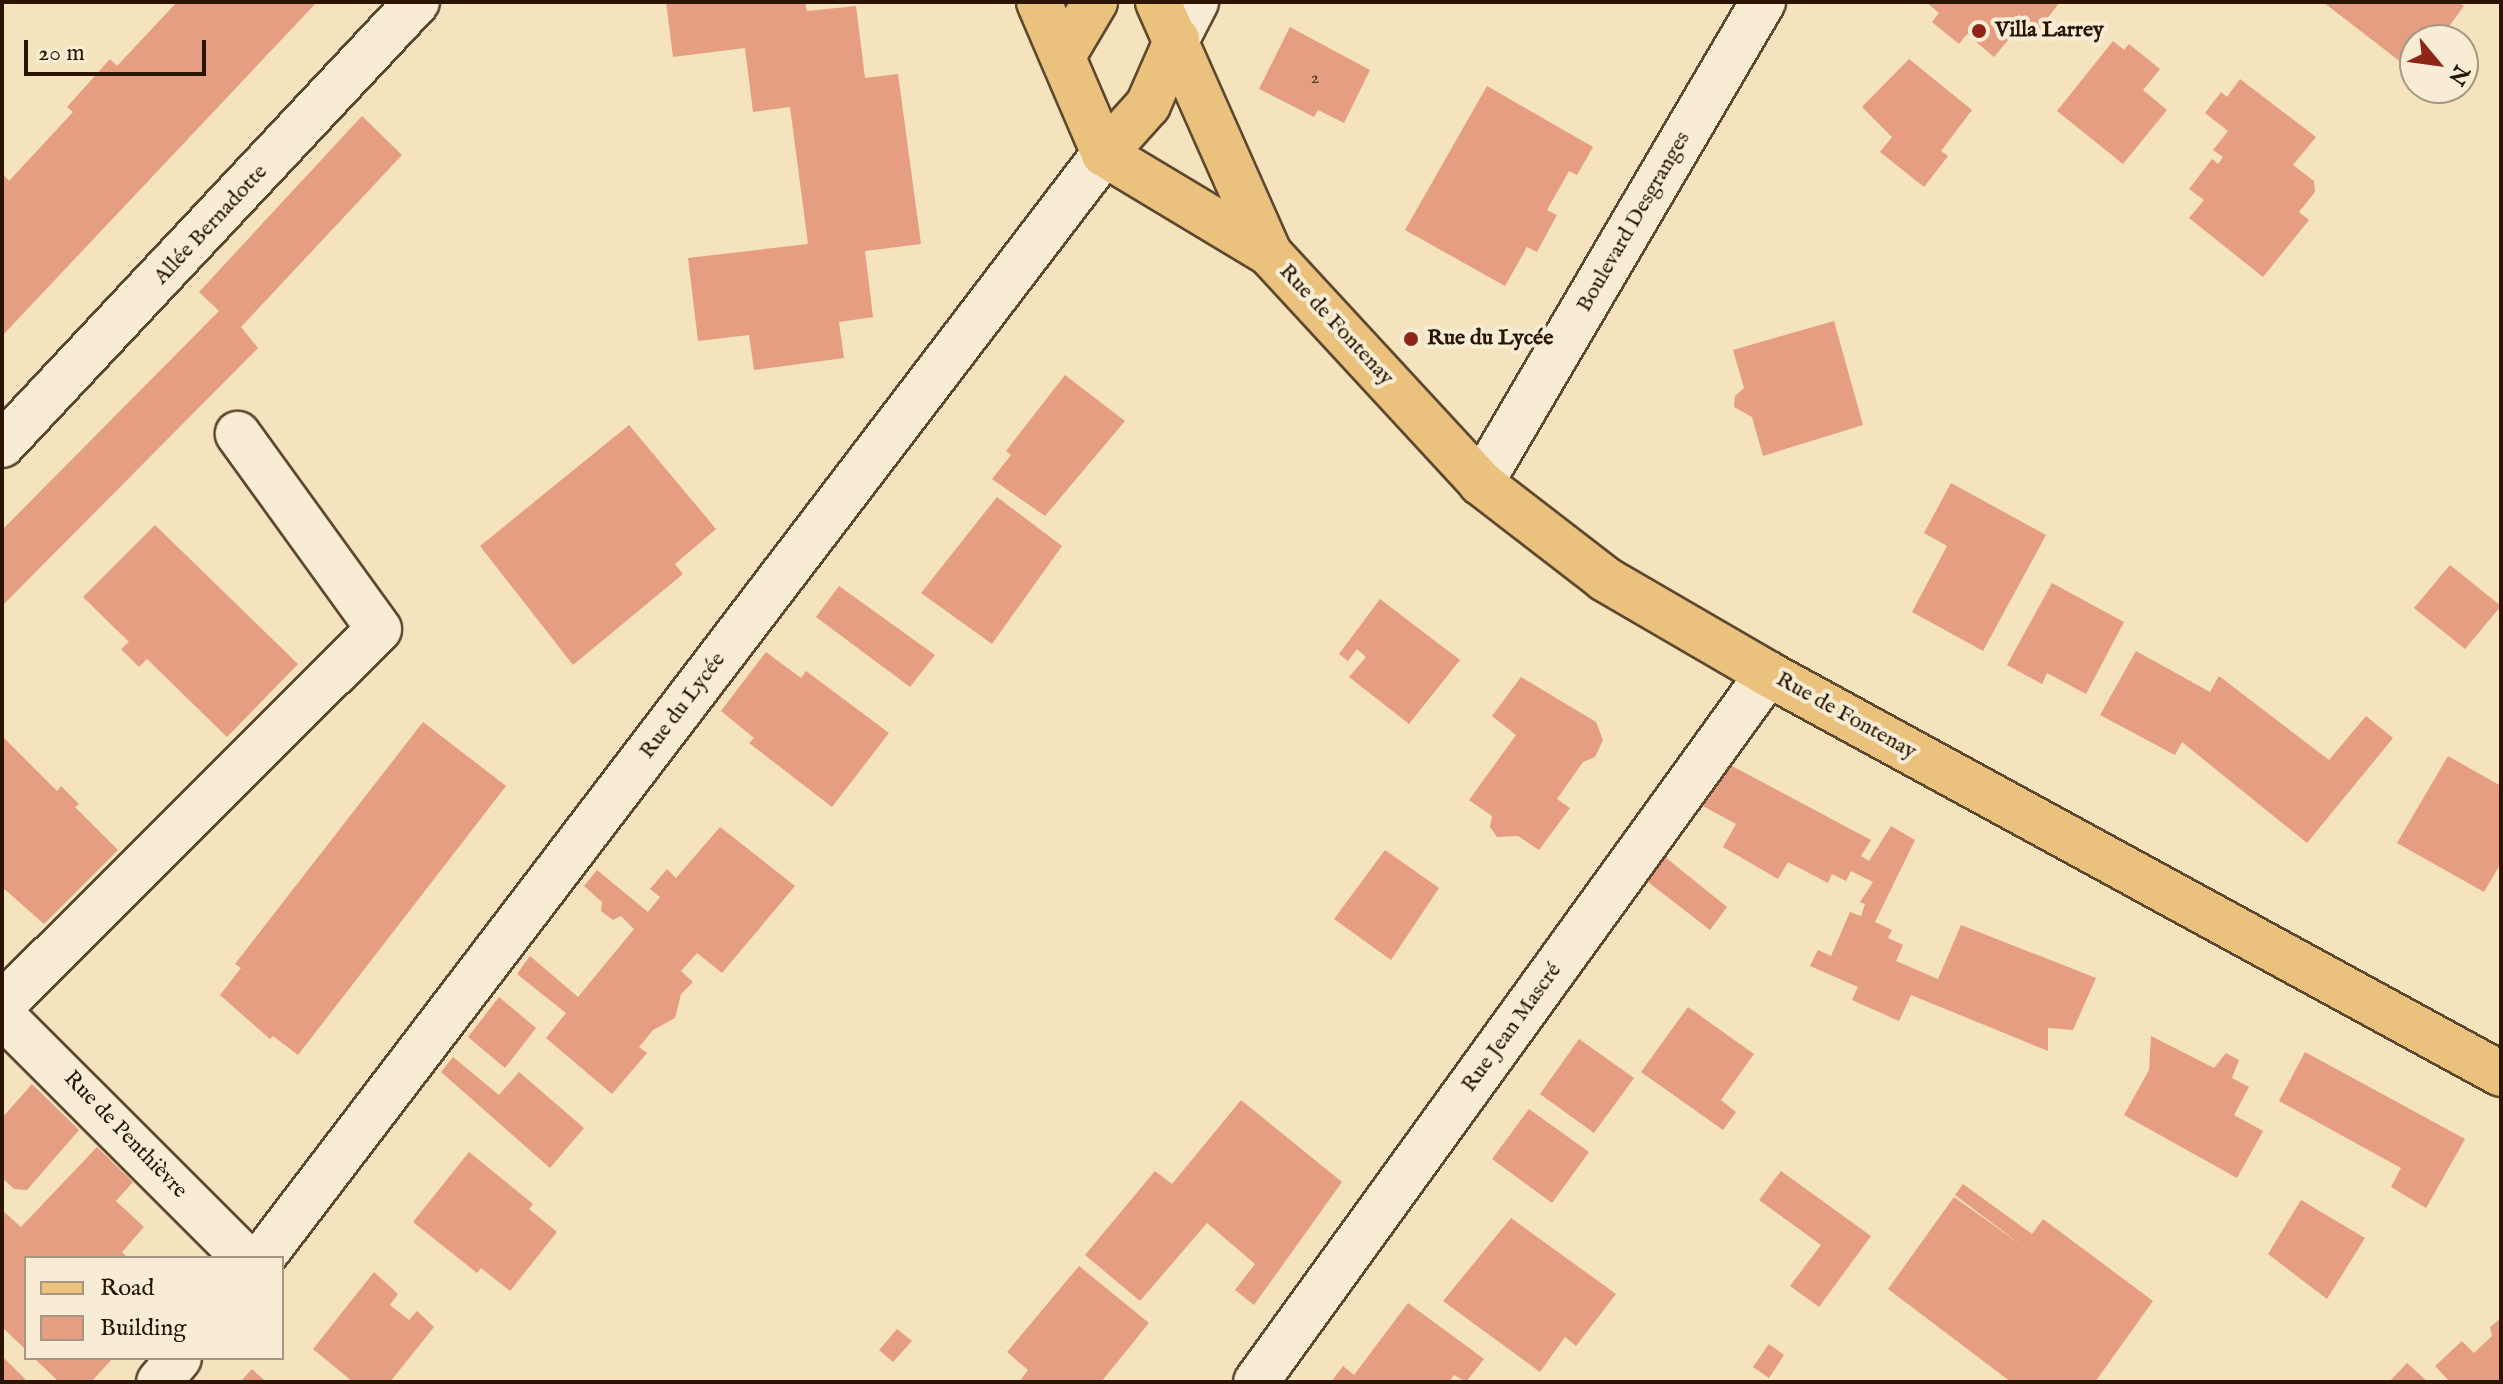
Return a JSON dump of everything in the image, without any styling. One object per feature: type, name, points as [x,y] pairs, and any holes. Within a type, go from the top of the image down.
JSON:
[{"type":"main road","points":[[1039,2],[1104,154],[1148,105],[1177,14]]},
{"type":"main road","points":[[1063,56],[1095,2]]},
{"type":"main road","name":"Rue de Fontenay","points":[[1177,14],[1269,253]]},
{"type":"main road","name":"Rue de Fontenay","points":[[1104,154],[1269,253],[1481,483],[1605,579],[1768,674],[2501,1074]]},
{"type":"street","name":"Allée Bernadotte","points":[[2,445],[417,2]]},
{"type":"street","name":"Boulevard Desgranges","points":[[1481,483],[1763,2]]},
{"type":"street","name":"Rue du Lycée","points":[[264,1256],[1104,154]]},
{"type":"street","points":[[2,1005],[379,629],[238,434]]},
{"type":"street","name":"Rue Jean Mascré","points":[[1256,1382],[1768,674]]},
{"type":"street","name":"Rue de Penthièvre","points":[[2,1015],[243,1256]]},
{"type":"street","points":[[159,1382],[177,1360]]},
{"type":"building","points":[[177,2],[317,2],[2,336],[2,173],[9,181],[73,112],[67,107],[110,59],[117,66]]},
{"type":"building","points":[[666,2],[805,2],[807,11],[856,6],[865,78],[898,74],[921,244],[865,251],[873,317],[839,322],[844,358],[754,370],[749,335],[698,341],[688,258],[808,244],[790,107],[753,112],[745,48],[673,57]]},
{"type":"building","name":"Villa Larrey","points":[[1926,2],[2060,2],[2032,38],[2018,28],[1994,57],[1967,34],[1959,44],[1932,22],[1939,13]]},
{"type":"building","points":[[2323,2],[2459,2],[2464,6],[2451,24],[2399,24],[2399,61]]},
{"type":"building","points":[[1290,27],[1370,70],[1344,123],[1318,110],[1314,117],[1259,89]]},
{"type":"building","points":[[2113,41],[2124,50],[2129,44],[2160,69],[2143,90],[2167,110],[2123,164],[2057,111]]},
{"type":"building","points":[[1909,59],[1972,110],[1941,151],[1948,156],[1924,187],[1880,152],[1892,137],[1862,107]]},
{"type":"building","points":[[2240,79],[2316,137],[2293,165],[2314,181],[2315,192],[2299,212],[2309,220],[2263,277],[2189,218],[2204,200],[2189,189],[2212,159],[2218,164],[2223,157],[2213,150],[2228,131],[2205,113],[2221,92],[2227,97]]},
{"type":"building","points":[[1487,86],[1593,147],[1577,175],[1569,171],[1547,210],[1557,215],[1537,252],[1527,247],[1505,286],[1405,230]]},
{"type":"building","points":[[362,116],[402,155],[241,327],[258,348],[2,606],[2,530],[219,311],[199,292]]},
{"type":"building","points":[[1834,321],[1863,425],[1763,456],[1752,417],[1734,407],[1735,396],[1744,388],[1733,350]]},
{"type":"building","points":[[1065,375],[1125,421],[1045,516],[992,479],[1011,455],[1006,451]]},
{"type":"building","points":[[629,425],[716,529],[675,564],[683,574],[573,665],[480,546]]},
{"type":"building","points":[[1951,483],[2046,535],[1983,651],[1912,612],[1947,546],[1924,533]]},
{"type":"building","points":[[997,497],[1062,546],[992,644],[921,593]]},
{"type":"building","points":[[155,525],[298,664],[227,737],[147,659],[139,667],[121,649],[129,642],[83,597]]},
{"type":"building","points":[[2450,565],[2501,606],[2465,649],[2414,608]]},
{"type":"building","points":[[2052,583],[2124,622],[2086,694],[2047,673],[2042,684],[2007,665]]},
{"type":"building","points":[[839,586],[935,655],[910,687],[816,617]]},
{"type":"building","points":[[1380,599],[1460,660],[1409,724],[1349,677],[1366,657],[1357,649],[1348,661],[1339,654]]},
{"type":"building","points":[[2136,651],[2210,692],[2219,676],[2329,760],[2366,716],[2393,738],[2307,843],[2182,742],[2175,755],[2100,715]]},
{"type":"building","points":[[766,652],[801,678],[806,671],[889,733],[832,807],[749,743],[754,738],[721,711]]},
{"type":"building","points":[[1521,677],[1596,722],[1603,740],[1595,757],[1583,762],[1557,799],[1570,808],[1539,850],[1518,836],[1497,837],[1490,827],[1492,816],[1469,800],[1516,735],[1492,716]]},
{"type":"building","points":[[423,722],[506,786],[298,1055],[273,1036],[270,1039],[220,995],[241,968],[235,964]]},
{"type":"building","points":[[2,736],[57,791],[61,786],[79,804],[75,807],[118,850],[44,924],[2,887]]},
{"type":"building","points":[[2448,756],[2501,786],[2501,863],[2484,892],[2397,843]]},
{"type":"building","points":[[1732,766],[1871,840],[1861,856],[1869,861],[1891,826],[1915,840],[1875,922],[1892,930],[1888,938],[1903,945],[1896,961],[1938,979],[1961,925],[2096,978],[2073,1030],[2048,1028],[2048,1051],[1911,995],[1899,1021],[1852,1000],[1858,987],[1810,966],[1818,950],[1831,956],[1850,912],[1861,916],[1865,904],[1860,902],[1873,882],[1851,871],[1846,881],[1832,874],[1828,883],[1788,862],[1778,879],[1723,847],[1736,824],[1703,806]]},
{"type":"building","points":[[720,827],[795,886],[722,973],[697,953],[681,971],[693,982],[681,994],[675,1018],[653,1030],[639,1047],[647,1053],[612,1094],[546,1038],[566,1013],[517,974],[530,956],[578,997],[634,929],[621,916],[613,920],[601,911],[602,902],[584,886],[597,870],[648,912],[660,897],[650,889],[667,869],[676,878]]},
{"type":"building","points":[[1385,850],[1439,888],[1391,960],[1334,919]]},
{"type":"building","points":[[1665,857],[1727,907],[1710,930],[1648,882]]},
{"type":"building","points":[[499,997],[536,1028],[505,1068],[468,1037]]},
{"type":"building","points":[[1688,1007],[1754,1054],[1721,1100],[1736,1112],[1723,1130],[1641,1072]]},
{"type":"building","points":[[2151,1036],[2214,1068],[2226,1053],[2239,1060],[2232,1078],[2249,1087],[2234,1115],[2263,1131],[2237,1178],[2124,1115],[2149,1070]]},
{"type":"building","points":[[1579,1039],[1634,1078],[1594,1133],[1540,1094]]},
{"type":"building","points":[[2305,1052],[2465,1139],[2426,1208],[2391,1187],[2401,1168],[2279,1101]]},
{"type":"building","points":[[453,1057],[499,1095],[519,1072],[584,1128],[550,1168],[441,1072]]},
{"type":"building","points":[[32,1084],[79,1130],[27,1190],[14,1189],[2,1178],[2,1118]]},
{"type":"building","points":[[1241,1100],[1342,1182],[1254,1305],[1235,1290],[1255,1264],[1207,1223],[1140,1301],[1085,1255],[1155,1171],[1172,1184]]},
{"type":"building","points":[[1529,1109],[1589,1152],[1552,1203],[1492,1159]]},
{"type":"building","points":[[97,1147],[133,1182],[116,1201],[144,1227],[122,1252],[126,1256],[24,1256],[24,1348],[2,1327],[2,1210],[21,1227]]},
{"type":"building","points":[[469,1152],[533,1204],[529,1209],[557,1232],[510,1291],[481,1268],[477,1273],[413,1222]]},
{"type":"building","points":[[1781,1171],[1871,1236],[1819,1307],[1790,1286],[1821,1245],[1759,1200]]},
{"type":"building","points":[[1963,1184],[2032,1234],[2043,1219],[2153,1301],[2095,1382],[2011,1382],[1888,1289],[1954,1197],[2024,1247],[1955,1195]]},
{"type":"building","points":[[2301,1200],[2365,1238],[2327,1299],[2268,1254]]},
{"type":"building","points":[[1511,1218],[1616,1294],[1576,1346],[1565,1337],[1540,1372],[1443,1301]]},
{"type":"building","points":[[1079,1266],[1149,1323],[1101,1382],[1019,1382],[1028,1370],[1007,1352]]},
{"type":"building","points":[[374,1272],[398,1294],[390,1305],[409,1320],[417,1311],[434,1327],[390,1382],[353,1382],[313,1349]]},
{"type":"building","points":[[1408,1303],[1484,1359],[1466,1382],[1454,1375],[1449,1382],[1331,1382],[1343,1366],[1354,1375]]},
{"type":"building","points":[[2501,1318],[2501,1382],[2450,1382],[2435,1366],[2462,1341],[2474,1353],[2492,1336],[2490,1327]]},
{"type":"building","points":[[897,1329],[912,1341],[893,1362],[879,1350]]},
{"type":"building","points":[[1769,1344],[1784,1355],[1769,1378],[1753,1367]]},
{"type":"building","points":[[2,1356],[28,1382],[2,1382]]},
{"type":"building","points":[[36,1360],[111,1360],[91,1382],[59,1382]]},
{"type":"building","points":[[2407,1363],[2428,1382],[2389,1382]]},
{"type":"building","points":[[252,1369],[266,1382],[240,1382]]},
{"type":"place","name":"Villa Larrey","points":[[1979,31]]},
{"type":"place","name":"Rue du Lycée","points":[[1411,339]]}]
